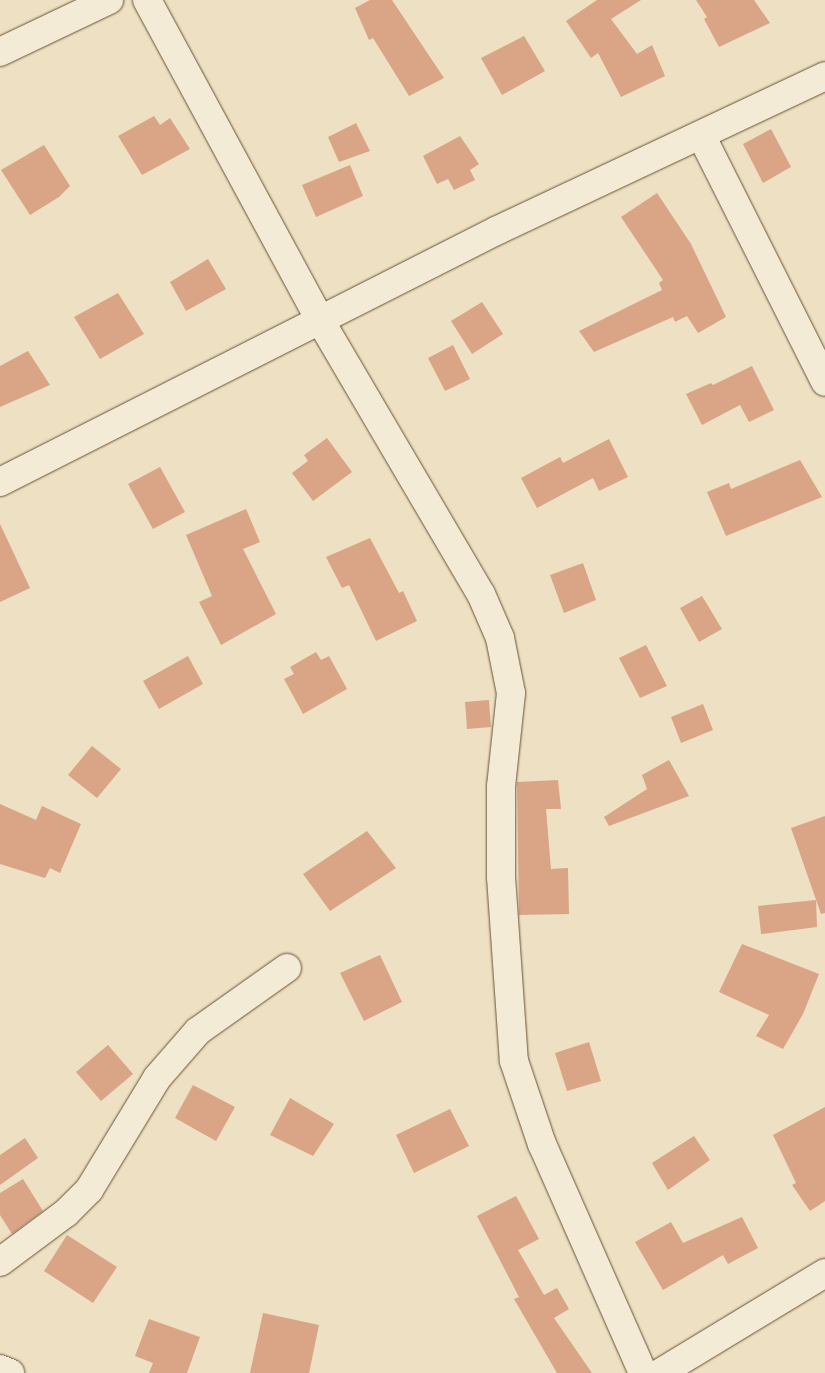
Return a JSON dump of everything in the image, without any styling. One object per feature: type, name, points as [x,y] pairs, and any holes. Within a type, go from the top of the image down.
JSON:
[{"type":"street","points":[[0,52],[109,0]]},
{"type":"street","points":[[147,0],[320,320],[481,594],[500,638],[510,693],[501,787],[501,867],[514,1061],[546,1153],[643,1373]]},
{"type":"street","points":[[0,482],[498,230],[702,137],[825,76]]},
{"type":"street","points":[[702,137],[825,382]]},
{"type":"street","points":[[0,1262],[66,1213],[89,1190],[157,1078],[198,1031],[287,968]]},
{"type":"street","points":[[660,1373],[825,1273]]},
{"type":"street","points":[[0,1369],[10,1373]]},
{"type":"building","points":[[370,0],[392,0],[444,78],[409,96],[373,38],[369,40],[355,8]]},
{"type":"building","points":[[597,0],[641,0],[611,19],[637,54],[652,45],[665,76],[621,97],[598,53],[591,58],[566,21]]},
{"type":"building","points":[[696,0],[754,0],[770,23],[719,47],[704,19],[707,17]]},
{"type":"building","points":[[524,36],[545,71],[502,95],[481,58]]},
{"type":"building","points":[[154,116],[160,125],[170,118],[190,149],[142,175],[118,136]]},
{"type":"building","points":[[356,123],[370,151],[339,162],[328,137]]},
{"type":"building","points":[[771,129],[791,167],[763,183],[743,144]]},
{"type":"building","points":[[460,136],[479,164],[470,170],[475,180],[454,190],[448,179],[437,184],[423,156]]},
{"type":"building","points":[[44,145],[70,186],[59,197],[30,215],[1,170]]},
{"type":"building","points":[[350,165],[363,196],[316,217],[302,185]]},
{"type":"building","points":[[657,193],[691,244],[726,317],[698,333],[687,316],[675,322],[673,317],[594,352],[579,331],[662,290],[659,283],[663,280],[621,217]]},
{"type":"building","points":[[208,259],[226,289],[186,311],[170,282]]},
{"type":"building","points":[[118,293],[144,334],[100,359],[74,317]]},
{"type":"building","points":[[482,302],[503,334],[472,354],[451,321]]},
{"type":"building","points":[[453,345],[470,379],[445,391],[428,358]]},
{"type":"building","points":[[28,351],[50,385],[0,407],[0,366]]},
{"type":"building","points":[[752,366],[774,410],[749,422],[740,405],[702,425],[686,394],[711,383],[713,385]]},
{"type":"building","points":[[327,438],[352,472],[313,501],[292,473],[308,461],[304,455]]},
{"type":"building","points":[[609,439],[628,477],[599,491],[593,478],[537,508],[521,478],[560,457],[563,463]]},
{"type":"building","points":[[800,460],[822,497],[726,536],[707,492],[729,483],[731,489]]},
{"type":"building","points":[[160,467],[185,512],[153,529],[128,484]]},
{"type":"building","points":[[246,509],[260,542],[243,549],[276,614],[221,645],[199,602],[212,596],[186,535]]},
{"type":"building","points":[[0,524],[30,588],[0,602]]},
{"type":"building","points":[[370,538],[399,593],[403,591],[417,621],[376,641],[349,585],[342,588],[326,557]]},
{"type":"building","points":[[583,563],[596,600],[564,613],[550,575]]},
{"type":"building","points":[[702,596],[722,629],[699,642],[680,608]]},
{"type":"building","points":[[646,645],[667,686],[640,698],[619,658]]},
{"type":"building","points":[[316,652],[321,660],[329,656],[347,689],[303,714],[284,679],[294,674],[290,667]]},
{"type":"building","points":[[188,656],[203,684],[159,709],[143,681]]},
{"type":"building","points":[[489,700],[491,727],[467,729],[465,702]]},
{"type":"building","points":[[703,704],[713,730],[681,743],[671,717]]},
{"type":"building","points":[[92,746],[121,769],[97,798],[68,775]]},
{"type":"building","points":[[669,760],[689,796],[609,826],[604,817],[647,789],[642,775]]},
{"type":"building","points":[[558,780],[561,809],[546,809],[551,869],[568,868],[569,914],[519,915],[517,782]]},
{"type":"building","points":[[0,804],[36,820],[42,806],[81,824],[60,873],[50,868],[45,878],[0,864]]},
{"type":"building","points":[[825,816],[825,913],[821,914],[791,828]]},
{"type":"building","points":[[367,831],[396,868],[330,911],[303,874]]},
{"type":"building","points":[[816,900],[817,927],[761,934],[758,906]]},
{"type":"building","points":[[742,944],[819,974],[803,1014],[783,1049],[756,1036],[769,1015],[719,992]]},
{"type":"building","points":[[380,955],[402,1002],[364,1021],[340,973]]},
{"type":"building","points":[[589,1042],[601,1081],[567,1091],[555,1053]]},
{"type":"building","points":[[108,1045],[133,1074],[101,1101],[76,1072]]},
{"type":"building","points":[[193,1085],[235,1107],[216,1141],[175,1118]]},
{"type":"building","points":[[290,1098],[334,1124],[313,1156],[270,1135]]},
{"type":"building","points":[[825,1107],[825,1201],[810,1211],[792,1185],[796,1183],[773,1135]]},
{"type":"building","points":[[450,1109],[469,1146],[414,1173],[396,1135]]},
{"type":"building","points":[[694,1136],[710,1160],[668,1190],[652,1163]]},
{"type":"building","points":[[25,1138],[38,1158],[0,1185],[0,1155]]},
{"type":"building","points":[[23,1179],[43,1211],[12,1234],[0,1215],[0,1193]]},
{"type":"building","points":[[516,1196],[539,1239],[518,1250],[544,1295],[557,1288],[569,1309],[554,1318],[592,1373],[557,1373],[514,1299],[519,1297],[477,1216]]},
{"type":"building","points":[[742,1217],[758,1248],[728,1264],[723,1255],[663,1290],[635,1242],[671,1222],[683,1243]]},
{"type":"building","points":[[67,1235],[117,1267],[93,1303],[44,1271]]},
{"type":"building","points":[[263,1313],[319,1325],[309,1373],[250,1373]]},
{"type":"building","points":[[149,1319],[200,1337],[187,1373],[149,1373],[153,1363],[135,1356]]}]
